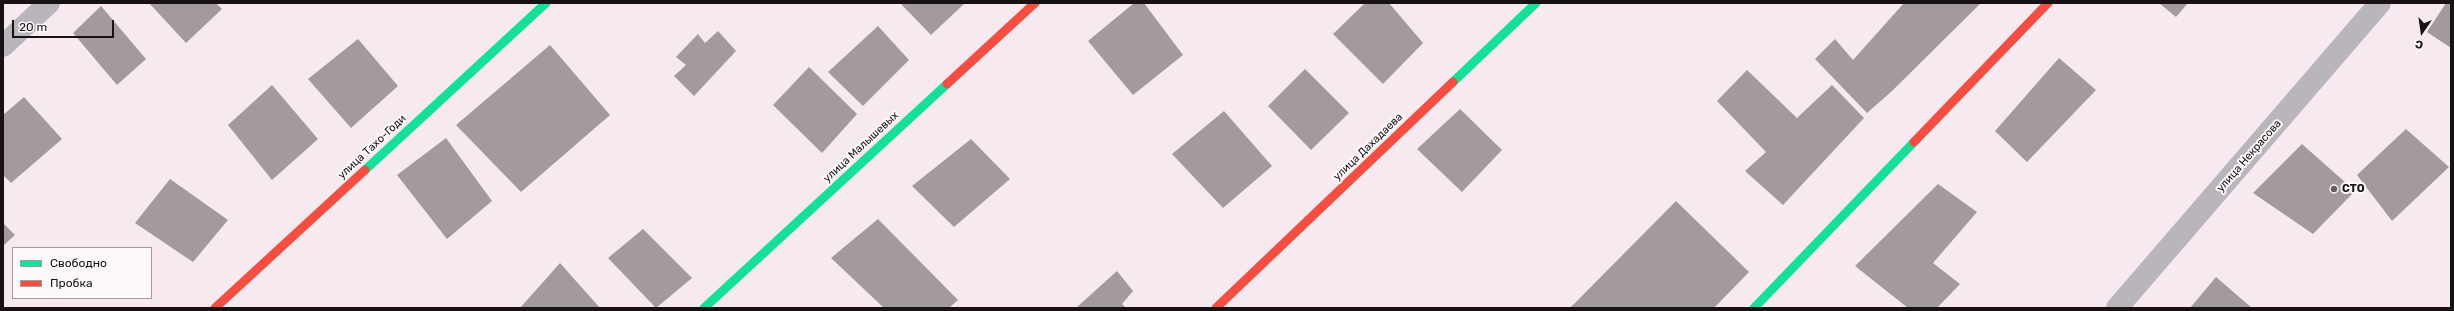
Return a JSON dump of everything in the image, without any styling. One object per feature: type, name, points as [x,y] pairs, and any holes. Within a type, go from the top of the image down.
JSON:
[{"type":"street","points":[[3,46],[49,3]]},
{"type":"street","name":"улица Тахо-Годи","points":[[215,308],[546,3]]},
{"type":"street","name":"улица Малышевых","points":[[704,308],[1035,3]]},
{"type":"street","name":"улица Дахадаева","points":[[1216,308],[1536,3]]},
{"type":"street","points":[[1754,308],[2048,3]]},
{"type":"street","name":"улица Некрасова","points":[[2117,308],[2380,3]]},
{"type":"building","points":[[149,3],[216,3],[222,9],[186,43]]},
{"type":"building","points":[[900,3],[965,3],[931,35]]},
{"type":"building","points":[[1134,3],[1144,3],[1183,55],[1133,95],[1088,41]]},
{"type":"building","points":[[1365,3],[1389,3],[1423,43],[1383,84],[1333,34]]},
{"type":"building","points":[[1904,3],[1981,3],[1892,91],[1867,113],[1815,59],[1835,39],[1853,60]]},
{"type":"building","points":[[2159,3],[2188,3],[2176,17]]},
{"type":"building","points":[[2446,3],[2451,3],[2451,48],[2427,32]]},
{"type":"building","points":[[101,6],[146,59],[117,85],[73,33]]},
{"type":"building","points":[[878,26],[909,60],[863,106],[828,72]]},
{"type":"building","points":[[718,31],[736,51],[694,96],[674,76],[686,65],[676,57],[698,34],[705,43]]},
{"type":"building","points":[[358,39],[398,86],[351,128],[308,79]]},
{"type":"building","points":[[550,45],[610,115],[521,192],[456,125]]},
{"type":"building","points":[[2059,58],[2096,90],[2027,162],[1995,131]]},
{"type":"building","points":[[809,67],[857,114],[822,153],[773,105]]},
{"type":"building","points":[[1305,69],[1349,113],[1311,150],[1268,106]]},
{"type":"building","points":[[1747,70],[1797,118],[1832,85],[1864,118],[1783,205],[1745,171],[1766,152],[1717,101]]},
{"type":"building","points":[[272,85],[318,139],[272,180],[228,125]]},
{"type":"building","points":[[24,97],[62,139],[11,183],[3,175],[3,115]]},
{"type":"building","points":[[1460,109],[1502,150],[1462,192],[1417,149]]},
{"type":"building","points":[[1224,111],[1272,166],[1223,208],[1172,154]]},
{"type":"building","points":[[2406,129],[2449,167],[2392,221],[2357,175]]},
{"type":"building","points":[[446,138],[492,201],[447,239],[397,175]]},
{"type":"building","points":[[971,139],[1010,179],[954,227],[912,186]]},
{"type":"building","points":[[2302,144],[2355,191],[2313,234],[2253,193]]},
{"type":"building","points":[[170,179],[228,220],[193,262],[135,223]]},
{"type":"building","points":[[1938,184],[1977,212],[1933,263],[1960,284],[1937,308],[1908,308],[1855,266]]},
{"type":"building","points":[[1676,201],[1749,272],[1714,308],[1570,308]]},
{"type":"building","points":[[878,219],[958,300],[949,308],[884,308],[831,258]]},
{"type":"building","points":[[3,223],[15,235],[3,246]]},
{"type":"building","points":[[643,229],[692,278],[656,308],[608,258]]},
{"type":"building","points":[[560,263],[600,308],[520,308]]},
{"type":"building","points":[[1117,271],[1133,291],[1122,304],[1126,308],[1076,308]]},
{"type":"building","points":[[2216,277],[2252,308],[2190,308]]},
{"type":"traffic: fast","points":[[365,170],[546,3]]},
{"type":"traffic: fast","points":[[1453,82],[1536,3]]},
{"type":"traffic: fast","points":[[704,308],[947,84]]},
{"type":"traffic: fast","points":[[1754,308],[1914,142]]},
{"type":"traffic: jam","points":[[947,84],[1035,3]]},
{"type":"traffic: jam","points":[[1914,142],[2048,3]]},
{"type":"traffic: jam","points":[[1216,308],[1453,82]]},
{"type":"traffic: jam","points":[[215,308],[365,170]]},
{"type":"place","name":"СТО","points":[[2334,189]]}]
